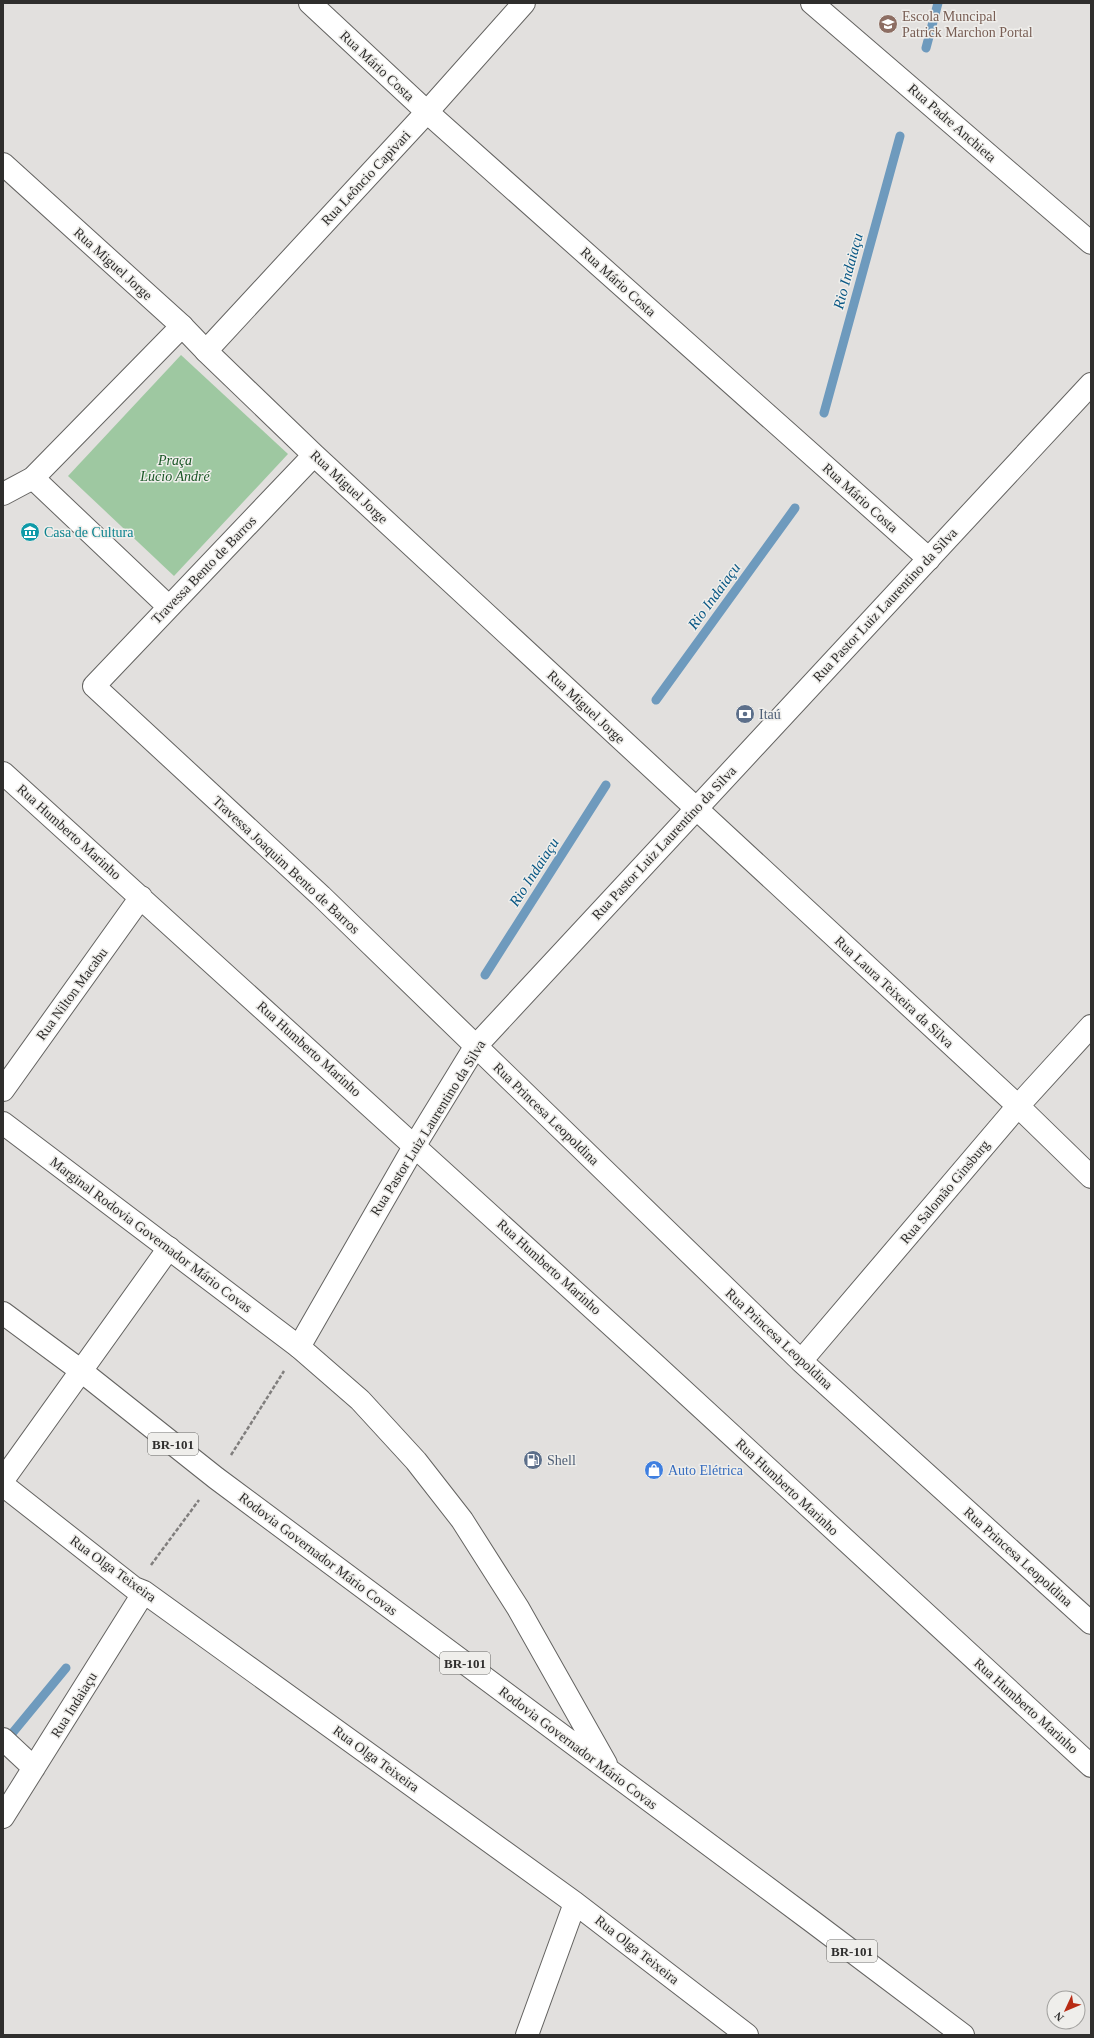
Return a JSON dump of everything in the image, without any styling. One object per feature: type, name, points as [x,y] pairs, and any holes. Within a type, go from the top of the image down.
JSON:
[{"type":"main road","name":"Rua Mário Costa","points":[[310,3],[427,112],[928,559]]},
{"type":"main road","name":"Rua Leôncio Capivari","points":[[206,351],[427,112],[524,3]]},
{"type":"main road","name":"Rua Padre Anchieta","points":[[812,3],[1091,243]]},
{"type":"main road","name":"Rua Miguel Jorge","points":[[3,164],[182,326],[314,455],[696,809]]},
{"type":"main road","points":[[3,494],[33,478],[182,326]]},
{"type":"main road","name":"Rua Pastor Luiz Laurentino da Silva","points":[[299,1347],[415,1145],[475,1046],[1091,384]]},
{"type":"main road","name":"Travessa Bento de Barros","points":[[94,686],[314,455]]},
{"type":"main road","points":[[33,478],[169,607]]},
{"type":"main road","name":"Travessa Joaquim Bento de Barros","points":[[94,686],[321,896],[475,1046]]},
{"type":"main road","name":"Rua Humberto Marinho","points":[[3,773],[415,1145],[1091,1766]]},
{"type":"main road","name":"Rua Laura Teixeira da Silva","points":[[696,809],[1018,1106],[1091,1177]]},
{"type":"main road","name":"Rua Nilton Macabu","points":[[3,1090],[141,897]]},
{"type":"main road","name":"Rua Salomão Ginsburg","points":[[801,1361],[1018,1106],[1091,1026]]},
{"type":"main road","name":"Rua Princesa Leopoldina","points":[[475,1046],[801,1361],[1091,1623]]},
{"type":"main road","name":"Marginal Rodovia Governador Mário Covas","points":[[3,1123],[299,1347],[360,1400],[416,1460],[462,1520],[518,1608],[611,1772]]},
{"type":"main road","points":[[3,1480],[80,1370],[169,1248]]},
{"type":"main road","name":"Rodovia Governador Mário Covas","points":[[3,1313],[80,1370],[216,1478],[963,2035]]},
{"type":"main road","name":"Rua Olga Teixeira","points":[[3,1486],[134,1588],[144,1592],[575,1903],[747,2035]]},
{"type":"main road","name":"Rua Indaiaçu","points":[[3,1817],[144,1592]]},
{"type":"main road","points":[[9,1744],[34,1768]]},
{"type":"main road","points":[[527,2035],[575,1903]]},
{"type":"green space","name":"Praça Lúcio André","points":[[181,355],[288,454],[174,576],[68,476]]},
{"type":"waterway","name":"Rio Indaiaçu","points":[[926,48],[938,3]]},
{"type":"waterway","name":"Rio Indaiaçu","points":[[824,413],[900,136]]},
{"type":"waterway","name":"Rio Indaiaçu","points":[[656,700],[795,508]]},
{"type":"waterway","name":"Rio Indaiaçu","points":[[485,975],[606,785]]},
{"type":"waterway","name":"Rio Indaiaçu","points":[[5,1742],[66,1668]]},
{"type":"place","name":"Escola Muncipal Patrick Marchon Portal","points":[[888,24]]},
{"type":"place","name":"Casa de Cultura","points":[[30,532]]},
{"type":"place","name":"Itaú","points":[[745,714]]},
{"type":"place","name":"Shell","points":[[533,1460]]},
{"type":"place","name":"Auto Elétrica","points":[[654,1470]]}]
